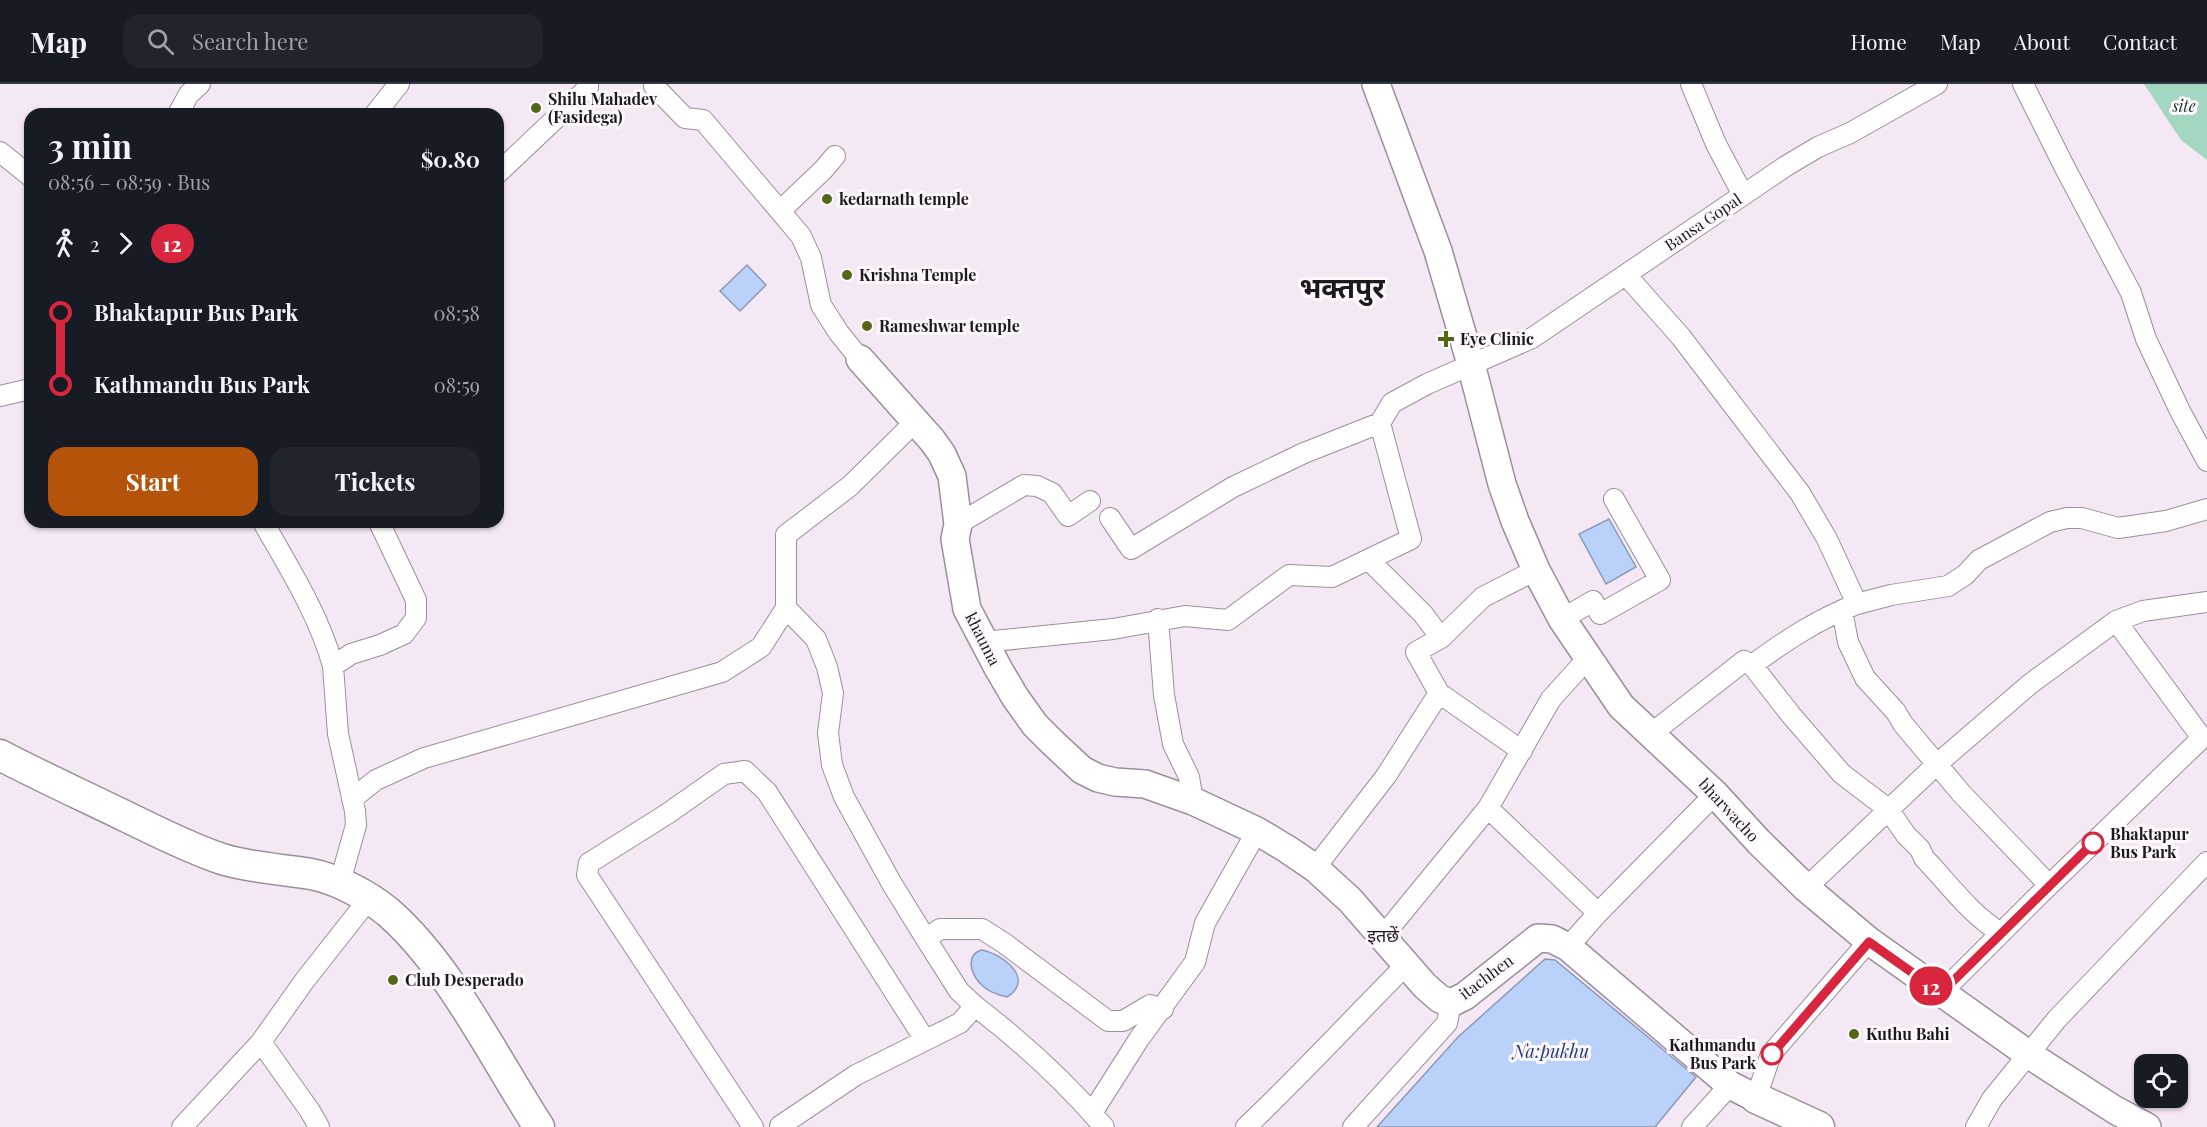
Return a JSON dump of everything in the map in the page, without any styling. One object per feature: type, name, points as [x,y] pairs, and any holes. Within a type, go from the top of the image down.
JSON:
[{"type":"main road","name":"bharwacho","points":[[1376,84],[1438,251],[1471,364],[1502,484],[1536,570],[1562,619],[1621,706],[1715,794],[1759,843],[1806,888],[1869,942],[2028,1054],[2115,1110],[2147,1127]]},
{"type":"main road","name":"khauma","points":[[860,359],[916,421],[942,454],[952,476],[958,524],[955,538],[967,609],[1010,687],[1035,725],[1082,770],[1115,782],[1145,784],[1193,801]]},
{"type":"main road","points":[[0,755],[181,843],[224,859],[313,874],[340,882],[387,912],[418,943],[439,970],[538,1127]]},
{"type":"main road","name":"itachhen","points":[[1193,801],[1257,831],[1315,868],[1350,900],[1425,986],[1440,999],[1450,1003],[1465,996],[1538,938],[1552,939],[1568,947],[1730,1085],[1756,1098]]},
{"type":"main road","points":[[1756,1098],[1819,1127]]},
{"type":"street","points":[[181,108],[189,94],[201,84]]},
{"type":"street","points":[[380,108],[399,84]]},
{"type":"street","points":[[504,167],[588,88],[588,84]]},
{"type":"street","points":[[656,84],[654,86],[685,118],[704,120],[801,236],[811,258],[821,305],[838,333],[860,359]]},
{"type":"street","points":[[1691,84],[1716,144],[1743,195]]},
{"type":"street","points":[[2023,84],[2131,293],[2146,339],[2207,461]]},
{"type":"street","name":"Bansa Gopal","points":[[1380,423],[1392,404],[1427,384],[1532,338],[1818,147],[1850,133],[1925,87]]},
{"type":"street","points":[[0,152],[24,171]]},
{"type":"street","points":[[780,211],[835,156]]},
{"type":"street","points":[[1626,275],[1681,337],[1800,493],[1827,539],[1849,607],[1848,642],[1865,678],[1896,712],[1903,724],[1972,805],[2049,885]]},
{"type":"street","points":[[0,396],[24,390]]},
{"type":"street","points":[[352,799],[376,780],[424,758],[534,724],[722,672],[761,647],[786,608],[786,535],[850,486],[916,421]]},
{"type":"street","points":[[984,642],[1092,632],[1185,616],[1228,620],[1289,575],[1332,577],[1411,540],[1380,423],[1304,453],[1233,487],[1131,549],[1110,518]]},
{"type":"street","points":[[958,524],[1024,485],[1037,486],[1052,494],[1068,516],[1090,501]]},
{"type":"street","points":[[1562,619],[1593,602],[1600,614],[1660,580],[1614,499]]},
{"type":"street","points":[[1752,665],[1792,636],[1849,607],[1891,595],[1948,586],[1965,575],[1979,560],[2050,522],[2082,518],[2118,528],[2166,521],[2207,509]]},
{"type":"street","points":[[266,528],[314,614],[326,640],[333,666],[338,734],[356,825],[340,882]]},
{"type":"street","points":[[333,666],[351,654],[380,645],[404,634],[416,618],[416,600],[382,528]]},
{"type":"street","points":[[1369,560],[1423,614],[1441,638]]},
{"type":"street","points":[[1522,751],[1439,693],[1416,652],[1441,638],[1483,597],[1536,570]]},
{"type":"street","points":[[1806,888],[1937,764],[2030,684],[2116,621],[2143,611],[2207,602]]},
{"type":"street","points":[[786,608],[816,639],[833,693],[828,733],[832,765],[844,797],[892,884],[959,991],[1014,1036],[1098,1120],[1139,1039],[1195,962],[1205,923],[1257,831]]},
{"type":"street","points":[[1158,620],[1164,695],[1171,735],[1189,777],[1193,801]]},
{"type":"street","points":[[1941,993],[2049,885],[2204,742],[2116,621]]},
{"type":"street","points":[[1383,936],[1488,808],[1551,699],[1588,657]]},
{"type":"street","points":[[1652,734],[1744,661],[1752,665],[1842,774],[1888,809],[1906,835],[1920,849],[1924,858],[1967,907],[2001,933]]},
{"type":"street","points":[[1315,868],[1386,776],[1439,693]]},
{"type":"street","points":[[753,1127],[587,875],[589,863],[667,814],[724,774],[745,771],[767,792],[925,1040]]},
{"type":"street","points":[[1568,947],[1598,913],[1715,794]]},
{"type":"street","points":[[1488,808],[1598,913]]},
{"type":"street","points":[[1976,1127],[1992,1099],[2028,1054],[2109,962],[2207,862]]},
{"type":"street","points":[[182,1127],[261,1042],[305,980],[368,900]]},
{"type":"street","points":[[926,939],[940,929],[982,929],[1108,1021],[1123,1021],[1150,1005],[1163,1009]]},
{"type":"street","points":[[1756,1098],[1772,1054],[1869,942]]},
{"type":"street","points":[[1246,1127],[1321,1054],[1407,964]]},
{"type":"street","points":[[1353,1127],[1447,1023],[1450,1003]]},
{"type":"street","points":[[781,1127],[856,1075],[960,1023],[975,1006]]},
{"type":"street","points":[[261,1042],[319,1127]]},
{"type":"street","points":[[1692,1127],[1730,1085]]},
{"type":"green space","name":"site","points":[[2144,84],[2207,84],[2207,160],[2181,140]]},
{"type":"water","points":[[747,265],[766,285],[740,311],[720,291]]},
{"type":"water","points":[[1609,519],[1636,567],[1606,584],[1579,534]]},
{"type":"water","points":[[981,950],[1006,961],[1017,975],[1018,982],[1015,990],[1007,997],[989,991],[973,973],[972,957]]},
{"type":"water","name":"Na:pukhu","points":[[1545,959],[1555,960],[1696,1077],[1655,1127],[1377,1127],[1458,1037]]},
{"type":"bus line","name":"12","points":[[1772,1054],[1869,942],[1941,993],[2093,843]]},
{"type":"place","name":"Shilu Mahadev (Fasidega)","points":[[536,108]]},
{"type":"place","name":"kedarnath temple","points":[[827,199]]},
{"type":"place","name":"Krishna Temple","points":[[847,275]]},
{"type":"place","name":"Rameshwar temple","points":[[867,326]]},
{"type":"place","name":"Eye Clinic","points":[[1446,339]]},
{"type":"place","name":"Bhaktapur Bus Park","points":[[2093,843]]},
{"type":"place","name":"Club Desperado","points":[[393,980]]},
{"type":"place","name":"Kuthu Bahi","points":[[1854,1034]]},
{"type":"place","name":"Kathmandu Bus Park","points":[[1772,1054]]},
{"type":"district","name":"भक्तपुर","points":[[1342,288]]},
{"type":"district","name":"इतछें","points":[[1383,936]]}]
